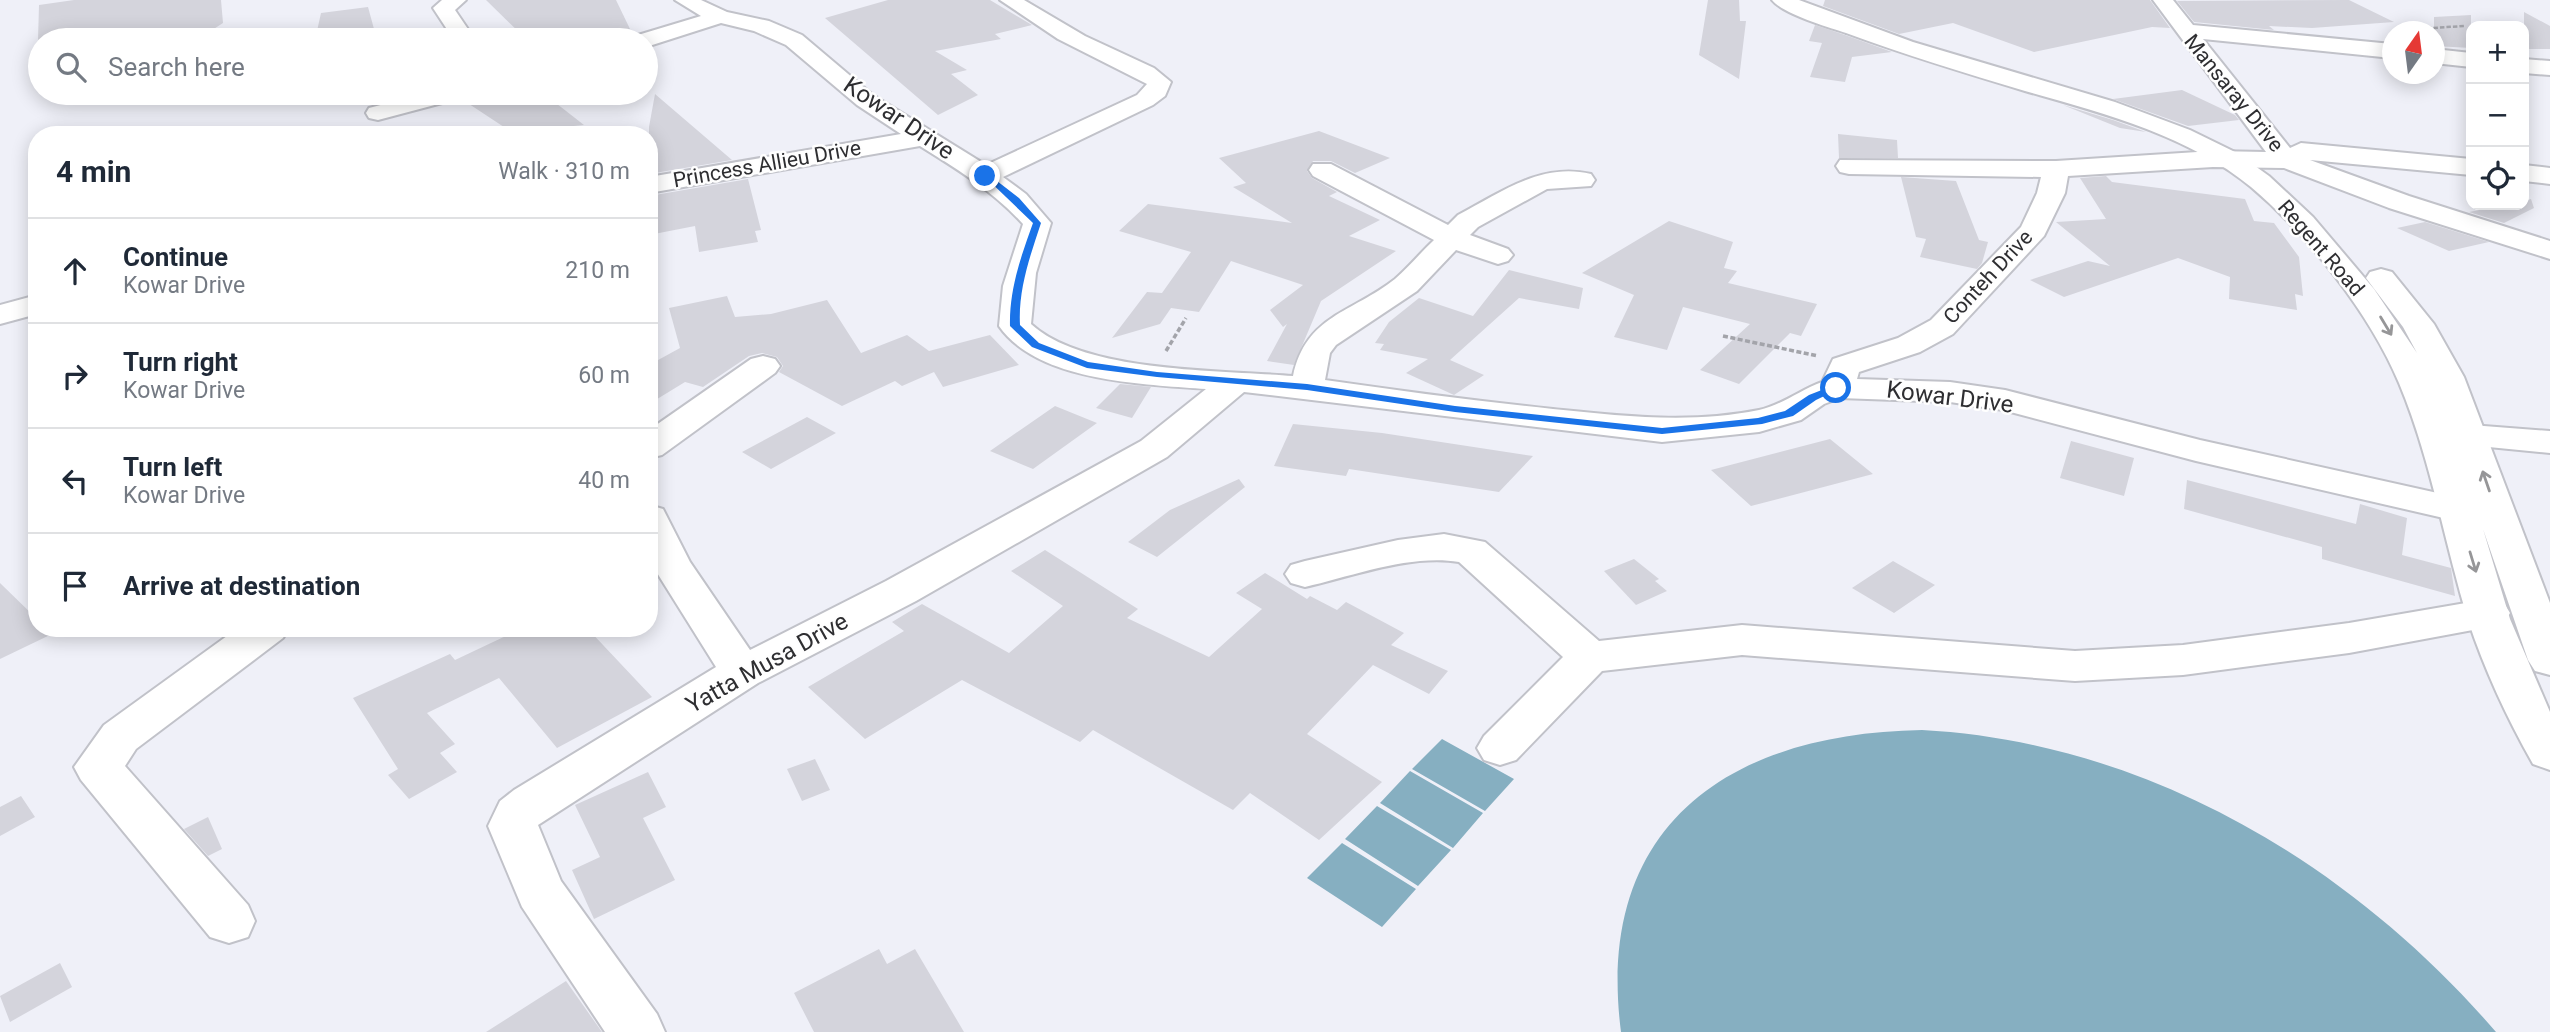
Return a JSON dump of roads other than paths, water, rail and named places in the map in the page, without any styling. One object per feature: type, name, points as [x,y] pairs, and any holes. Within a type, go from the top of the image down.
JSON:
[{"type":"street","points":[[456,0],[443,8],[456,28]]},
{"type":"street","name":"Kowar Drive","points":[[685,0],[720,17],[761,26],[794,40],[865,100],[927,137],[1016,200],[1037,223],[1017,295],[1015,326],[1035,345],[1087,365],[1307,387],[1455,409],[1662,431],[1759,421],[1789,414],[1840,377],[2005,400],[2196,450],[2499,519]]},
{"type":"street","points":[[985,176],[1145,100],[1157,91],[1159,82],[1149,73],[1102,54],[1010,0]]},
{"type":"street","name":"Regent Road","points":[[1782,0],[1934,56],[2263,157]]},
{"type":"street","name":"Regent Road","points":[[1807,0],[1948,51],[2093,93],[2263,157],[2341,230],[2418,324],[2447,377],[2471,436],[2550,660]]},
{"type":"street","name":"Mansaray Drive","points":[[2163,0],[2263,157]]},
{"type":"street","points":[[658,36],[720,17]]},
{"type":"street","points":[[2185,31],[2382,50]]},
{"type":"street","points":[[2445,57],[2466,59]]},
{"type":"street","points":[[2529,66],[2550,68]]},
{"type":"street","points":[[378,113],[408,105]]},
{"type":"street","name":"Princess Allieu Drive","points":[[658,183],[927,137]]},
{"type":"street","points":[[2263,157],[2550,250]]},
{"type":"street","points":[[1849,166],[2056,169],[2263,157],[2466,167]]},
{"type":"street","name":"Regent Road","points":[[2263,157],[2256,178],[2308,227],[2385,322],[2417,385],[2511,684],[2550,752]]},
{"type":"street","name":"Conteh Drive","points":[[1840,377],[1942,327],[2034,230],[2051,193],[2056,169]]},
{"type":"street","points":[[1322,170],[1452,238],[1498,255]]},
{"type":"street","points":[[2529,174],[2550,176]]},
{"type":"street","points":[[1307,387],[1314,353],[1324,338],[1406,285],[1468,220],[1542,181],[1582,180]]},
{"type":"street","points":[[0,316],[28,307]]},
{"type":"street","points":[[658,441],[763,366]]},
{"type":"street","name":"Yatta Musa Drive","points":[[638,1032],[540,892],[513,826],[517,815],[531,803],[742,672],[901,591],[1154,449],[1236,382]]},
{"type":"street","points":[[2471,436],[2550,442]]},
{"type":"street","points":[[658,536],[671,564],[742,672]]},
{"type":"street","points":[[1305,573],[1398,553],[1444,547],[1471,551],[1590,657]]},
{"type":"street","points":[[1500,748],[1590,657],[1742,640],[2075,666],[2183,660],[2350,638],[2489,613]]},
{"type":"street","points":[[229,921],[98,767],[120,737],[256,637]]},
{"type":"water","points":[[1922,730],[2005,740],[2086,759],[2164,787],[2239,822],[2310,866],[2377,916],[2439,971],[2496,1032],[1621,1032],[1618,959],[1630,897],[1654,846],[1690,804],[1736,772],[1791,749],[1853,735]]},
{"type":"water","points":[[1442,739],[1514,779],[1485,811],[1412,769]]},
{"type":"water","points":[[1410,771],[1483,813],[1453,848],[1380,803]]},
{"type":"water","points":[[1377,806],[1451,850],[1418,886],[1345,839]]},
{"type":"water","points":[[1342,843],[1416,889],[1382,927],[1307,878]]}]
